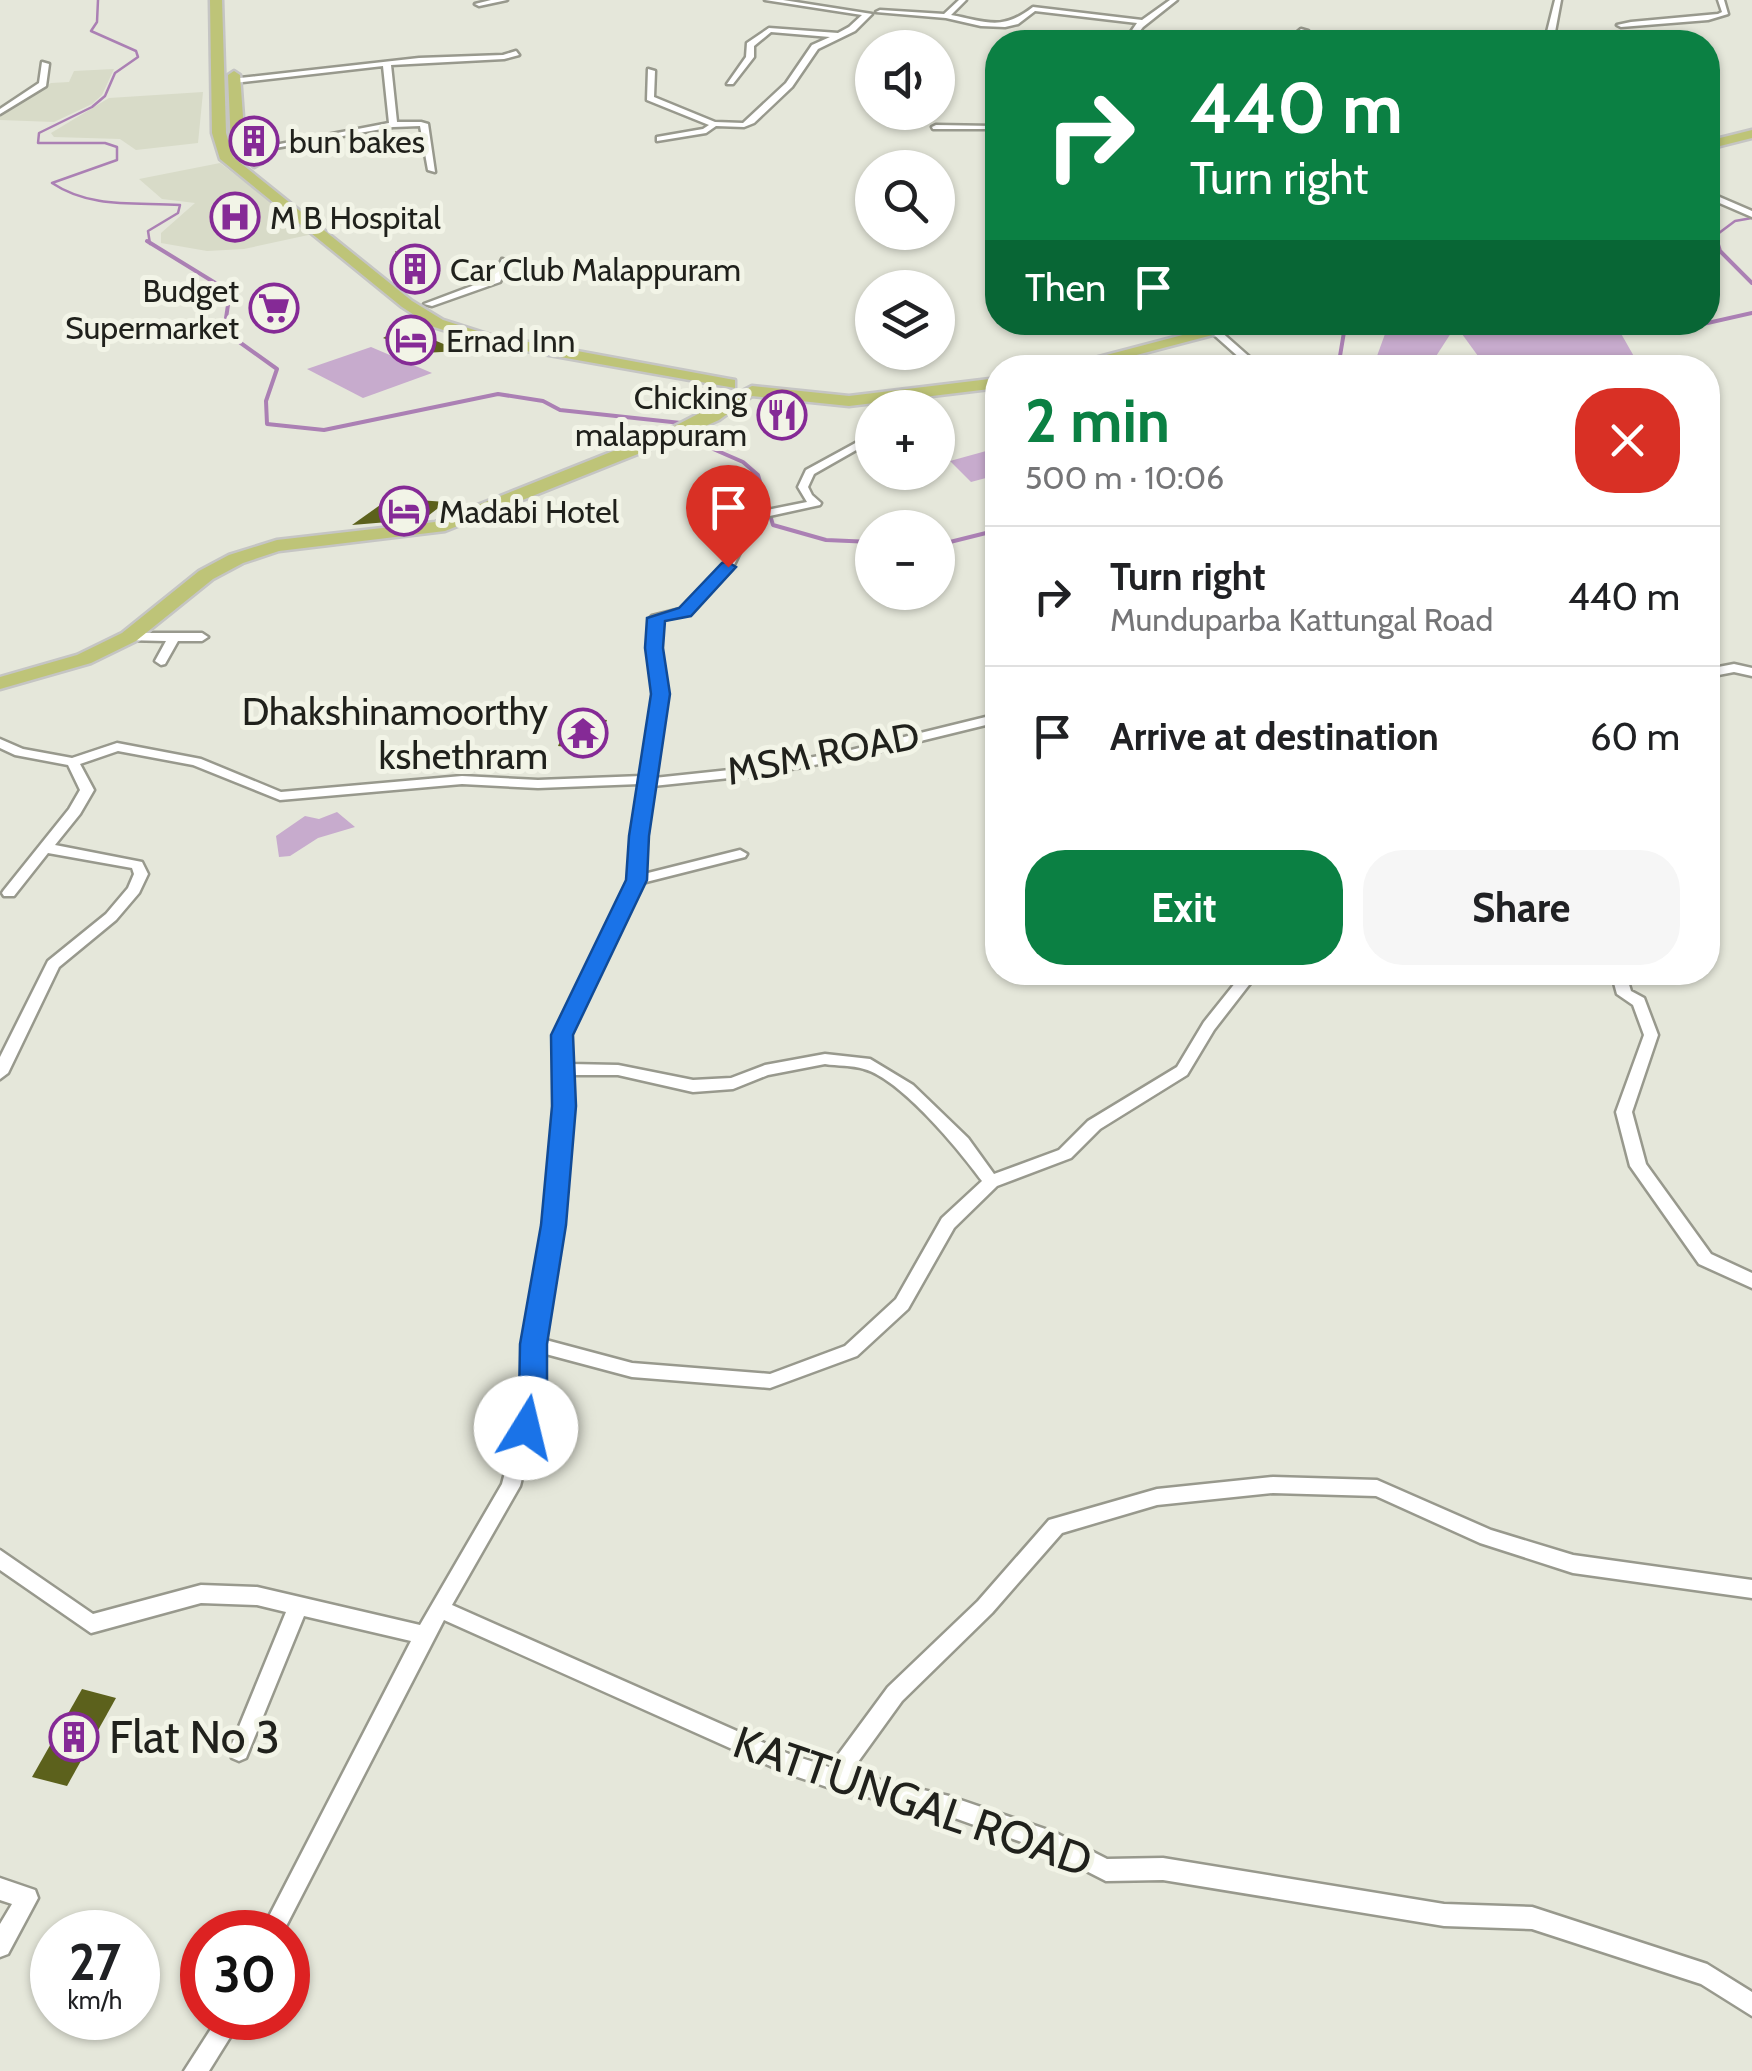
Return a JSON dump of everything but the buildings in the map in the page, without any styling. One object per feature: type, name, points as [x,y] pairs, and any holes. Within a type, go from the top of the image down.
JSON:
[{"type":"highway","points":[[216,0],[222,148],[227,160],[407,304],[437,322],[487,339],[743,385],[855,400]]},
{"type":"highway","points":[[229,0],[238,146],[429,304],[495,330],[743,385]]},
{"type":"highway","points":[[1720,141],[1752,134]]},
{"type":"highway","points":[[260,186],[279,181]]},
{"type":"highway","points":[[1119,355],[1203,335]]},
{"type":"highway","points":[[0,683],[84,659],[129,636],[206,576],[236,559],[277,546],[438,527],[713,416],[743,385]]},
{"type":"highway","points":[[955,393],[985,386]]},
{"type":"street","points":[[479,4],[504,0]]},
{"type":"street","points":[[768,0],[1008,25],[1026,19],[1033,9],[1143,22]]},
{"type":"street","points":[[946,16],[963,0]]},
{"type":"street","points":[[1137,30],[1174,0]]},
{"type":"street","points":[[1552,30],[1553,8],[1558,0]]},
{"type":"street","points":[[1621,25],[1669,18],[1718,18],[1726,13],[1721,0]]},
{"type":"street","points":[[651,71],[650,98],[714,124],[744,125],[788,85],[815,47],[864,20],[866,12]]},
{"type":"street","points":[[730,82],[750,57],[750,45],[770,30],[840,36]]},
{"type":"street","points":[[234,81],[405,61],[504,57],[516,52]]},
{"type":"street","points":[[0,112],[43,84],[45,64]]},
{"type":"street","points":[[388,66],[393,125]]},
{"type":"street","points":[[660,139],[706,131],[714,124]]},
{"type":"street","points":[[242,152],[393,125],[425,126],[432,170]]},
{"type":"street","points":[[955,128],[985,128]]},
{"type":"street","points":[[1720,200],[1747,212]]},
{"type":"street","points":[[429,304],[500,278],[506,260]]},
{"type":"street","points":[[1214,335],[1240,355]]},
{"type":"street","points":[[283,1910],[425,1634],[511,1486],[533,1400],[534,1344],[554,1225],[564,1106],[562,1035],[637,880],[661,694],[654,648],[656,618],[684,612],[728,567],[745,531],[761,514],[816,503],[807,497],[803,487],[810,472],[855,447]]},
{"type":"street","points":[[129,636],[202,637]]},
{"type":"street","points":[[161,661],[174,637]]},
{"type":"street","points":[[1720,670],[1752,672]]},
{"type":"street","name":"MSM ROAD","points":[[73,762],[118,747],[196,762],[280,796],[462,780],[538,784],[648,781],[847,755],[985,721]]},
{"type":"street","points":[[0,743],[20,752],[73,762],[88,790],[9,893]]},
{"type":"street","points":[[0,1073],[53,964],[111,917],[134,890],[141,874],[137,865],[45,848]]},
{"type":"street","points":[[637,880],[740,854]]},
{"type":"street","points":[[534,1344],[632,1370],[770,1381],[851,1351],[902,1304],[948,1222],[990,1182],[1065,1154],[1094,1124],[1182,1071],[1209,1026],[1242,985]]},
{"type":"street","points":[[1622,985],[1624,994],[1639,1002],[1651,1035],[1624,1112],[1638,1166],[1705,1258],[1752,1282]]},
{"type":"street","points":[[563,1069],[618,1070],[693,1086],[733,1083],[765,1070],[825,1059],[870,1064],[908,1089],[962,1142],[990,1182]]},
{"type":"street","points":[[833,1779],[895,1694],[985,1607],[1056,1526],[1157,1497],[1273,1485],[1377,1488],[1487,1537],[1573,1564],[1752,1590]]},
{"type":"street","points":[[0,1559],[92,1624],[201,1594],[257,1596],[425,1634]]},
{"type":"street","points":[[239,1752],[298,1606]]},
{"type":"street","name":"KATTUNGAL ROAD","points":[[442,1610],[786,1763],[833,1779],[949,1806],[1054,1843],[1106,1870],[1163,1870],[1444,1915],[1532,1918],[1706,1975],[1752,2005]]},
{"type":"street","points":[[0,1889],[27,1898],[0,1946]]},
{"type":"street","points":[[196,2071],[217,2040]]},
{"type":"shaded area","points":[[114,69],[102,95],[92,104],[54,122],[0,120],[0,114],[51,83],[69,82],[74,71]]},
{"type":"shaded area","points":[[203,92],[198,143],[136,150],[120,139],[54,137],[51,133],[109,98]]},
{"type":"shaded area","name":"M B Hospital","points":[[220,163],[313,234],[244,249],[207,251],[161,243],[161,233],[195,203],[162,199],[139,179]]},
{"type":"shaded area","points":[[1385,335],[1450,335],[1437,355],[1377,355]]},
{"type":"shaded area","points":[[1463,335],[1622,335],[1633,355],[1477,355]]},
{"type":"shaded area","points":[[371,347],[432,373],[363,398],[307,369]]},
{"type":"shaded area","points":[[985,451],[985,478],[971,482],[955,466],[955,460]]},
{"type":"shaded area","points":[[337,812],[355,827],[318,838],[290,856],[279,857],[276,836],[305,816],[319,819]]},
{"type":"waterway","points":[[98,0],[97,22],[91,31],[136,51],[138,57],[115,73],[105,96],[92,107],[39,133],[38,143],[105,143],[117,147],[117,160],[52,183],[98,201],[180,205],[178,213],[148,231],[150,243]]},
{"type":"waterway","points":[[1720,232],[1735,221],[1752,218]]},
{"type":"waterway","points":[[150,243],[230,292],[224,331],[277,369],[266,401],[267,424],[324,430],[498,394],[543,401],[560,410],[681,423],[704,445],[743,462],[758,475],[773,525],[826,540],[855,541]]},
{"type":"waterway","points":[[1720,251],[1752,283]]},
{"type":"waterway","points":[[1720,320],[1752,313]]},
{"type":"waterway","points":[[1340,355],[1344,335]]},
{"type":"waterway","points":[[955,541],[985,533]]},
{"type":"place","name":"bun bakes","points":[[254,141]]},
{"type":"place","name":"M B Hospital","points":[[235,217]]},
{"type":"place","name":"Car Club Malappuram","points":[[415,269]]},
{"type":"place","name":"Budget Supermarket","points":[[274,308]]},
{"type":"place","name":"Ernad Inn","points":[[411,340]]},
{"type":"place","name":"Chicking malappuram","points":[[782,415]]},
{"type":"place","name":"Madabi Hotel","points":[[404,511]]},
{"type":"place","name":"Dhakshinamoorthy kshethram","points":[[583,733]]},
{"type":"place","name":"Flat No 3","points":[[74,1737]]},
{"type":"route","points":[[526,1428],[533,1400],[534,1344],[554,1225],[564,1106],[562,1035],[637,880],[639,836],[661,694],[654,648],[656,618],[684,612],[728,567]]}]
